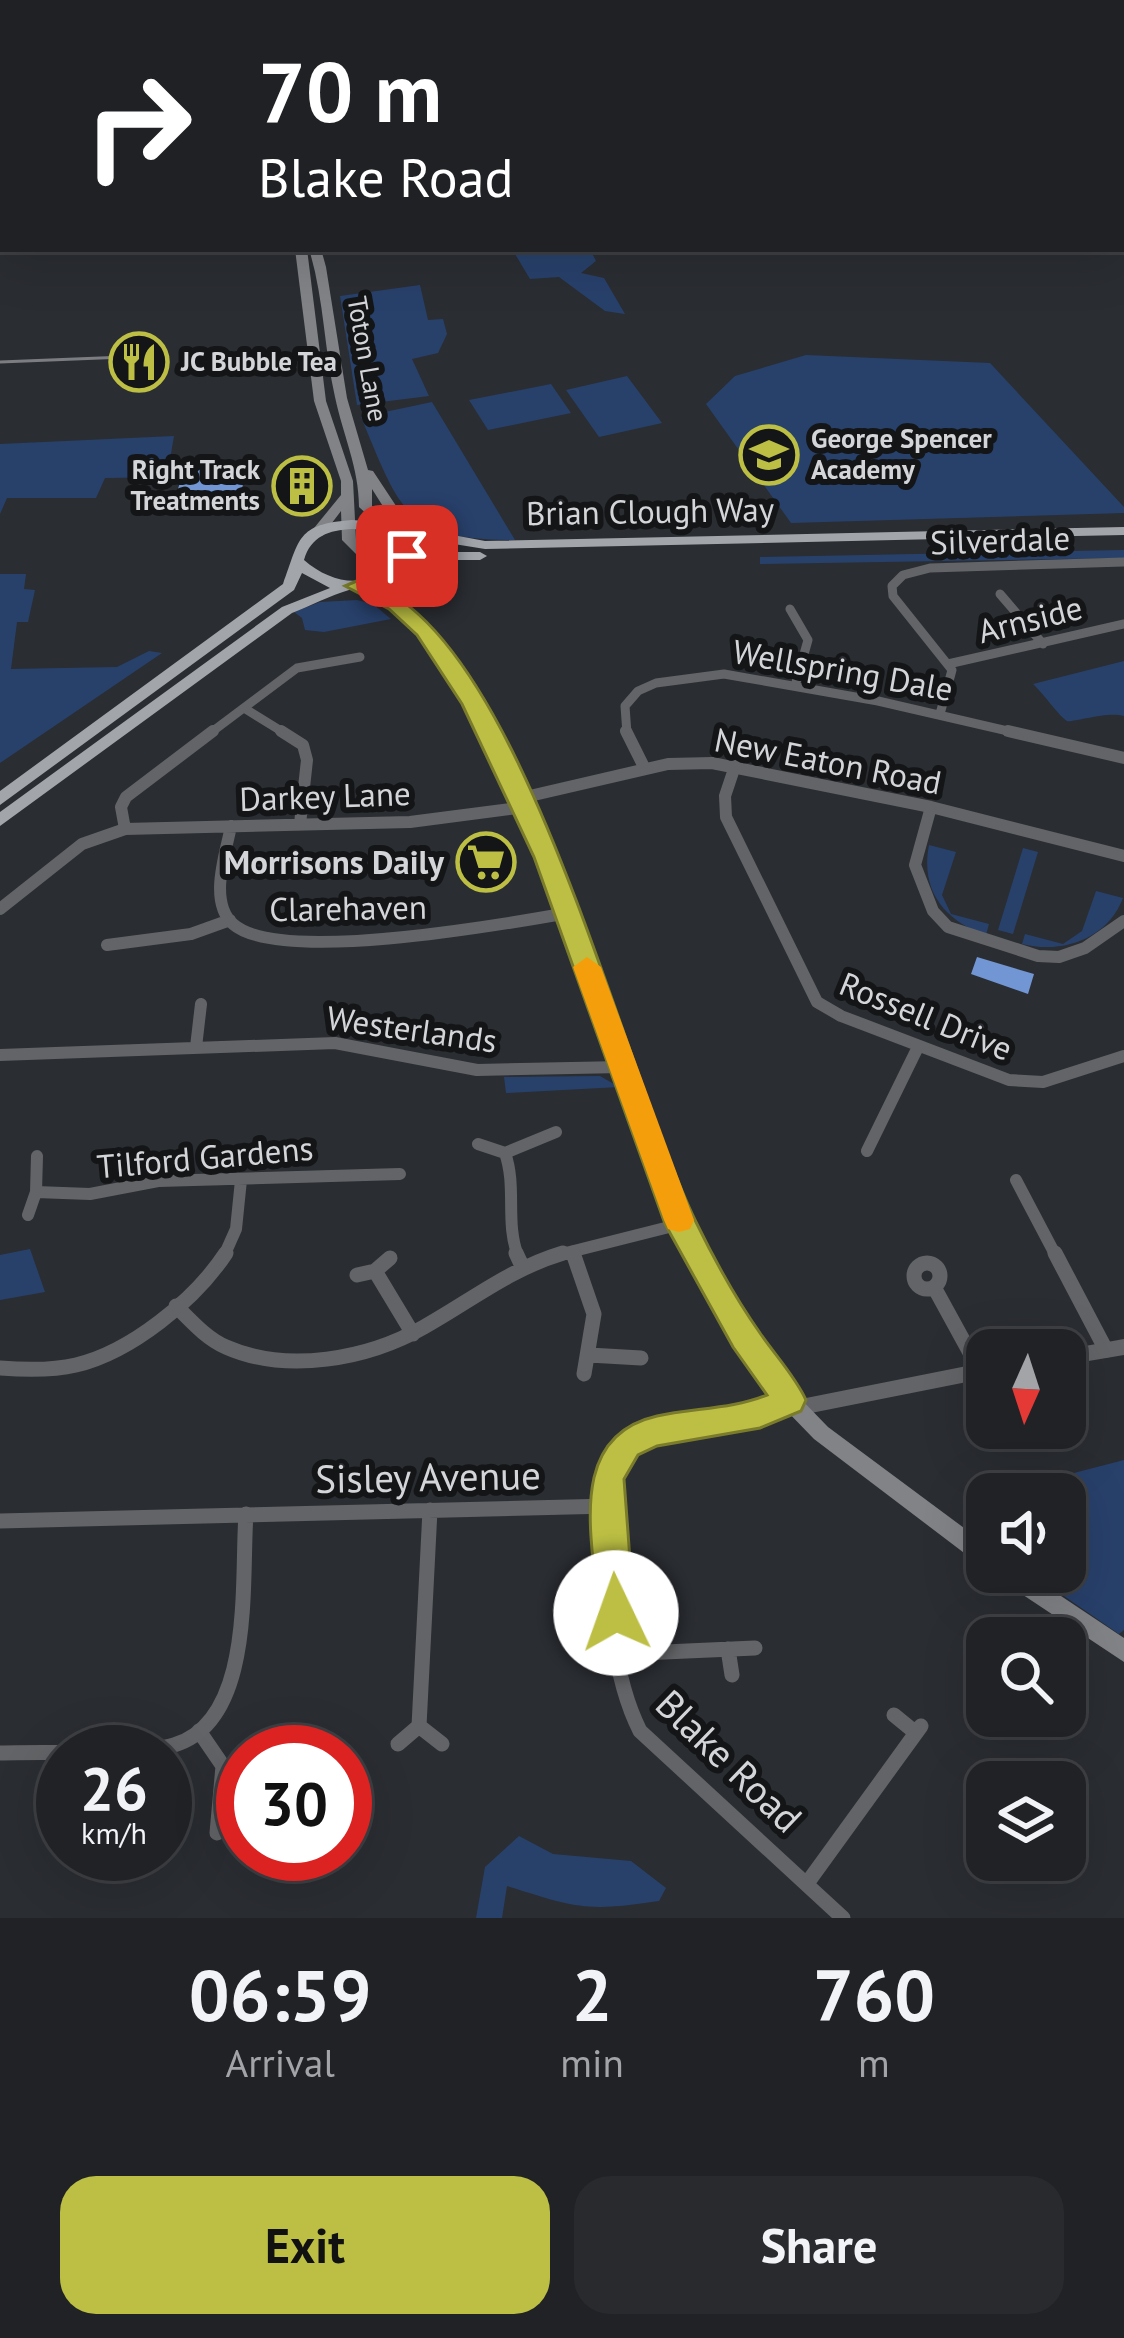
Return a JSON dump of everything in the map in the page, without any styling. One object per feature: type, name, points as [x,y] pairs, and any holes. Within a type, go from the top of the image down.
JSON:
[{"type":"highway","name":"Brian Clough Way","points":[[348,524],[485,545],[1124,531]]},
{"type":"highway","points":[[0,800],[290,587],[300,550],[317,533],[348,524]]},
{"type":"highway","points":[[0,820],[287,610],[403,563],[405,542],[392,529]]},
{"type":"highway","name":"Brian Clough Way","points":[[403,563],[1124,542]]},
{"type":"highway","points":[[299,563],[322,582],[353,587]]},
{"type":"main road","name":"Toton Lane","points":[[301,254],[320,401],[347,481],[348,524]]},
{"type":"main road","name":"Toton Lane","points":[[317,255],[340,395],[367,473],[366,507],[392,529]]},
{"type":"main road","points":[[367,473],[392,516],[418,536]]},
{"type":"main road","points":[[317,533],[348,495]]},
{"type":"main road","points":[[348,524],[349,540],[356,550],[403,563],[393,584],[398,604]]},
{"type":"main road","points":[[353,587],[398,604],[455,670],[523,802],[681,1224],[744,1337],[793,1404],[859,1464],[966,1543]]},
{"type":"main road","points":[[1037,1593],[1124,1651]]},
{"type":"street","points":[[688,0],[726,0]]},
{"type":"street","name":"Silverdale","points":[[948,664],[893,596],[898,577],[930,568],[1124,562]]},
{"type":"street","points":[[1019,598],[1002,598],[1043,644]]},
{"type":"street","points":[[790,609],[808,640],[795,686]]},
{"type":"street","name":"Arnside","points":[[948,664],[1124,624]]},
{"type":"street","points":[[0,909],[82,844],[125,829],[121,807],[126,797],[304,660],[360,658]]},
{"type":"street","points":[[940,714],[953,676],[948,664]]},
{"type":"street","name":"Wellspring Dale","points":[[645,769],[622,721],[625,706],[638,691],[700,674],[795,686],[940,714],[1124,758]]},
{"type":"street","points":[[244,708],[298,739],[306,752],[300,824]]},
{"type":"street","name":"New Eaton Road","points":[[523,802],[645,769],[692,762],[735,766],[931,807],[1124,856]]},
{"type":"street","name":"Rossell Drive","points":[[735,766],[725,796],[726,817],[808,991],[842,1016],[992,1075],[1030,1083],[1124,1057]]},
{"type":"street","name":"Darkey Lane","points":[[125,829],[410,822],[523,802]]},
{"type":"street","points":[[931,807],[915,865],[933,910],[948,928],[1039,956],[1059,957],[1084,948],[1124,920]]},
{"type":"street","name":"Clarehaven","points":[[231,826],[220,890],[230,920],[247,934],[279,940],[442,934],[568,913]]},
{"type":"street","points":[[106,945],[191,934],[230,920]]},
{"type":"street","points":[[196,1046],[201,1004]]},
{"type":"street","name":"Westerlands","points":[[0,1055],[335,1043],[477,1070],[622,1067]]},
{"type":"street","points":[[867,1151],[919,1047]]},
{"type":"street","points":[[478,1144],[505,1153],[556,1132]]},
{"type":"street","points":[[505,1153],[515,1178],[508,1232],[522,1266]]},
{"type":"street","points":[[28,1215],[36,1192],[37,1156]]},
{"type":"street","points":[[375,1192],[379,1174]]},
{"type":"street","name":"Tilford Gardens","points":[[36,1192],[90,1194],[158,1181],[400,1174]]},
{"type":"street","points":[[0,1368],[31,1370],[84,1363],[176,1306],[224,1258],[238,1222],[241,1180]]},
{"type":"street","points":[[1016,1180],[1115,1349]]},
{"type":"street","points":[[176,1306],[227,1348],[278,1358],[376,1349],[413,1334],[478,1289],[522,1266],[681,1224]]},
{"type":"street","points":[[573,1252],[594,1314],[584,1374]]},
{"type":"street","points":[[356,1275],[375,1271],[390,1258]]},
{"type":"street","points":[[375,1271],[413,1334]]},
{"type":"street","points":[[934,1287],[966,1341]]},
{"type":"street","points":[[589,1355],[641,1358]]},
{"type":"street","points":[[793,1404],[966,1374]]},
{"type":"street","name":"Blake Road","points":[[793,1404],[636,1438],[612,1462],[608,1479],[619,1654],[628,1715],[640,1731],[843,1918]]},
{"type":"street","name":"Sisley Avenue","points":[[0,1521],[610,1506]]},
{"type":"street","points":[[398,1744],[418,1726],[430,1510]]},
{"type":"street","points":[[0,1754],[148,1750],[188,1741],[220,1712],[231,1684],[246,1514]]},
{"type":"street","points":[[728,1648],[732,1676]]},
{"type":"street","points":[[619,1654],[755,1648]]},
{"type":"street","points":[[808,1882],[918,1730],[894,1715]]},
{"type":"street","points":[[418,1726],[442,1744]]},
{"type":"street","points":[[199,1731],[216,1756]]},
{"type":"shaded area","points":[[514,252],[592,252],[596,261],[581,273],[604,278],[625,314],[605,311],[559,277],[530,279]]},
{"type":"shaded area","points":[[420,285],[428,320],[443,319],[447,334],[438,353],[412,359],[429,396],[357,405],[340,296]]},
{"type":"shaded area","points":[[806,355],[990,363],[1124,507],[1124,513],[791,523],[706,404],[735,376]]},
{"type":"shaded area","points":[[627,376],[662,423],[599,437],[566,390]]},
{"type":"shaded area","points":[[551,384],[571,413],[488,430],[469,400]]},
{"type":"shaded area","points":[[432,402],[515,540],[451,534],[429,526],[399,498],[361,417]]},
{"type":"shaded area","points":[[174,436],[167,477],[105,478],[96,498],[7,498],[0,514],[0,444]]},
{"type":"shaded area","points":[[1124,550],[1124,558],[760,564],[760,557]]},
{"type":"shaded area","points":[[0,574],[26,574],[24,589],[35,590],[28,622],[17,622],[11,669],[117,667],[149,651],[162,653],[0,763]]},
{"type":"shaded area","points":[[320,602],[373,604],[391,619],[324,632],[305,630],[302,618],[294,612]]},
{"type":"shaded area","points":[[1124,661],[1124,716],[1067,721],[1033,684]]},
{"type":"shaded area","points":[[929,845],[956,852],[942,895],[951,914],[989,924],[986,935],[959,922],[948,912],[939,902],[928,876]]},
{"type":"shaded area","points":[[1023,848],[1038,852],[1013,934],[998,930]]},
{"type":"shaded area","points":[[1096,891],[1123,898],[1094,934],[1067,945],[1022,944],[1025,934],[1063,944],[1082,931]]},
{"type":"shaded area","points":[[600,1076],[619,1087],[506,1093],[504,1077]]},
{"type":"shaded area","points":[[30,1249],[45,1292],[0,1300],[0,1255]]},
{"type":"shaded area","points":[[1124,1460],[1124,1630],[1119,1634],[1059,1593],[1086,1593],[1086,1473],[1074,1473]]},
{"type":"shaded area","points":[[519,1836],[553,1854],[631,1861],[666,1888],[659,1901],[597,1907],[507,1886],[502,1918],[476,1918],[485,1867]]},
{"type":"building","points":[[184,470],[218,470],[215,484],[243,484],[241,495],[177,492]]},
{"type":"building","name":"Morrisons Daily","points":[[473,846],[511,865],[497,879],[466,863],[464,855]]},
{"type":"building","points":[[977,957],[1034,974],[1028,994],[971,974]]},
{"type":"tram line","points":[[0,362],[150,356]]},
{"type":"slow traffic","points":[[587,967],[679,1220]]},
{"type":"place","name":"JC Bubble Tea","points":[[139,362]]},
{"type":"place","name":"George Spencer Academy","points":[[769,455]]},
{"type":"place","name":"Right Track Treatments","points":[[302,486]]},
{"type":"place","name":"Morrisons Daily","points":[[486,862]]},
{"type":"route","points":[[407,556],[386,577],[357,586],[398,604],[425,630],[474,704],[547,857],[681,1224],[744,1337],[790,1400],[760,1413],[653,1432],[626,1444],[612,1462],[608,1479],[616,1613]]}]
